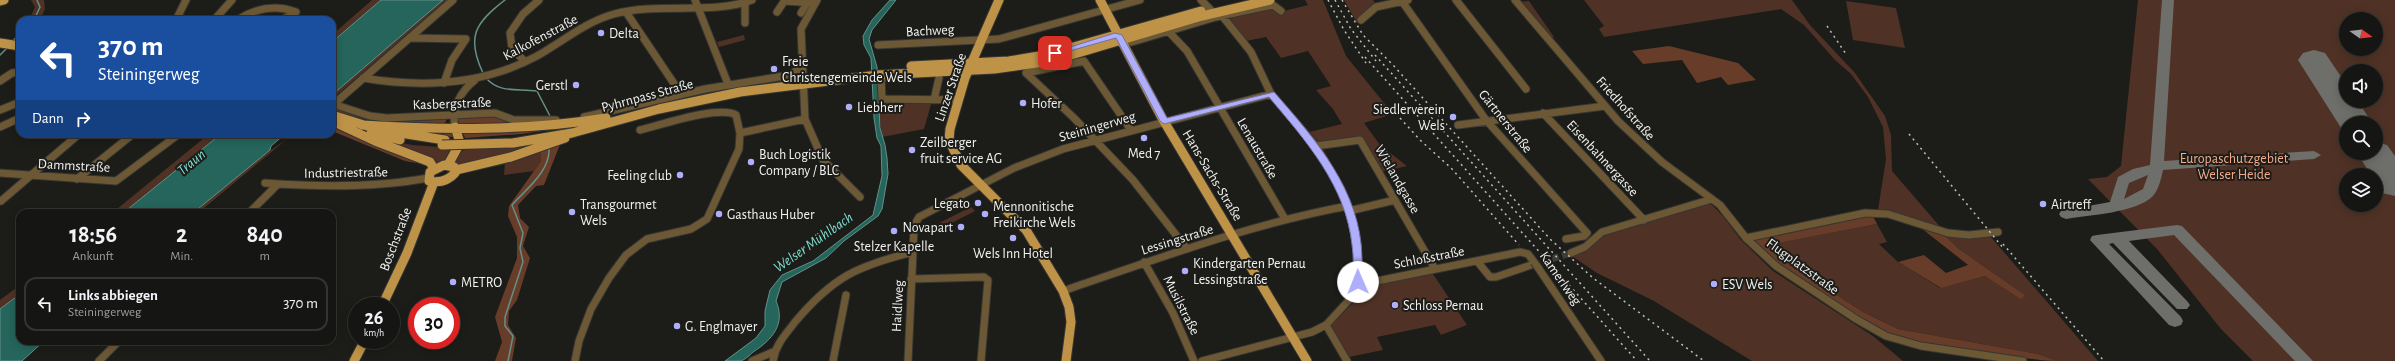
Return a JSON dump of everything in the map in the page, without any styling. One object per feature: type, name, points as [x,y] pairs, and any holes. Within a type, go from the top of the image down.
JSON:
[{"type":"main road","points":[[0,1],[4,0]]},
{"type":"main road","name":"Linzer Straße","points":[[999,0],[983,40],[970,66],[958,100],[950,129],[949,140],[961,165],[1026,230],[1063,291],[1069,307],[1071,322],[1066,361]]},
{"type":"main road","name":"Hans-Sachs-Straße","points":[[1100,0],[1164,121],[1307,361]]},
{"type":"main road","points":[[1120,38],[1134,30],[1210,9],[1251,0]]},
{"type":"main road","points":[[1120,38],[1270,0]]},
{"type":"main road","points":[[1112,23],[1121,29],[1134,30]]},
{"type":"main road","name":"Pyhrnpass Straße","points":[[336,122],[385,138],[443,142],[513,140],[572,133],[610,120],[706,98],[804,80],[873,72],[970,66],[1018,66],[1051,61],[1120,38]]},
{"type":"main road","points":[[2,41],[16,44]]},
{"type":"main road","name":"Pyhrnpass Straße","points":[[336,116],[410,136],[443,142]]},
{"type":"main road","points":[[362,124],[413,128],[553,125],[610,120]]},
{"type":"main road","points":[[336,123],[375,142],[430,162],[434,169],[511,157],[610,120]]},
{"type":"main road","points":[[431,180],[448,179],[460,143],[455,127]]},
{"type":"main road","name":"Boschstraße","points":[[386,297],[407,253],[434,169]]},
{"type":"main road","points":[[354,361],[360,349]]},
{"type":"street","points":[[178,16],[186,0]]},
{"type":"street","points":[[218,16],[232,0]]},
{"type":"street","points":[[363,78],[411,38],[453,0]]},
{"type":"street","points":[[525,62],[512,48],[510,32],[523,14],[539,0]]},
{"type":"street","points":[[695,0],[728,84]]},
{"type":"street","name":"Bachweg","points":[[878,45],[1005,38],[1140,0]]},
{"type":"street","points":[[1201,0],[1210,9]]},
{"type":"street","points":[[1361,20],[1369,9],[1403,0]]},
{"type":"street","name":"Gärtnerstraße","points":[[1403,0],[1486,120],[1587,233],[1584,236],[1566,239]]},
{"type":"street","points":[[1456,0],[1526,89]]},
{"type":"street","name":"Friedhofstraße","points":[[1515,0],[1605,106],[1642,144],[1712,199],[1726,212],[1746,238]]},
{"type":"street","points":[[745,23],[748,1]]},
{"type":"street","name":"Kalkofenstraße","points":[[363,78],[392,83],[444,83],[475,80],[525,62],[592,23],[613,14],[748,1]]},
{"type":"street","points":[[777,12],[784,1],[816,2],[801,29],[805,119],[823,160],[843,182],[860,197]]},
{"type":"street","points":[[801,12],[808,1]]},
{"type":"street","points":[[1120,38],[1132,42],[1216,17],[1223,17],[1273,5],[1278,7],[1281,11]]},
{"type":"street","points":[[244,16],[254,10],[277,7],[284,7],[296,12],[289,16]]},
{"type":"street","points":[[626,12],[681,94]]},
{"type":"street","points":[[1223,17],[1251,52],[1271,94],[1316,146],[1340,187],[1349,208],[1357,245],[1358,282],[1361,287]]},
{"type":"street","name":"Lenaustraße","points":[[1169,32],[1187,51],[1285,218]]},
{"type":"street","points":[[411,38],[466,39],[452,60],[444,83]]},
{"type":"street","points":[[1131,130],[1084,61],[1076,61],[1026,73],[1095,141],[1160,212],[1187,248]]},
{"type":"street","name":"Kasbergstraße","points":[[336,103],[370,116],[387,118],[495,113],[514,120],[576,118],[728,84],[790,75],[803,66]]},
{"type":"street","points":[[0,81],[12,73],[16,72]]},
{"type":"street","name":"Kasbergstraße","points":[[790,75],[804,80]]},
{"type":"street","points":[[906,76],[882,78],[882,99],[958,100]]},
{"type":"street","name":"Kasbergstraße","points":[[336,102],[363,78]]},
{"type":"street","points":[[934,100],[939,78]]},
{"type":"street","points":[[455,127],[453,114],[464,90],[475,80]]},
{"type":"street","name":"Steiningerweg","points":[[913,252],[914,226],[919,217],[1033,160],[1131,130],[1271,94]]},
{"type":"street","points":[[0,110],[16,104]]},
{"type":"street","points":[[1458,125],[1486,120],[1605,106]]},
{"type":"street","points":[[575,361],[579,341],[591,309],[608,278],[626,255],[647,239],[691,229],[707,219],[739,149],[740,133],[736,115],[721,112],[640,130]]},
{"type":"street","name":"Eisenbahnergasse","points":[[1543,113],[1644,220]]},
{"type":"street","points":[[740,133],[805,119]]},
{"type":"street","points":[[0,128],[16,120]]},
{"type":"street","points":[[1,201],[74,138]]},
{"type":"street","points":[[78,179],[128,138]]},
{"type":"street","name":"Dammstraße","points":[[0,173],[116,181],[121,179],[174,138]]},
{"type":"street","name":"Wielandgasse","points":[[1316,146],[1360,140],[1435,269]]},
{"type":"street","name":"Industriestraße","points":[[265,183],[277,185],[397,184],[431,180]]},
{"type":"street","points":[[253,209],[277,185]]},
{"type":"street","points":[[1571,254],[1585,246],[1602,232],[1712,199]]},
{"type":"street","name":"Lessingstraße","points":[[1063,291],[1144,262],[1285,218],[1395,200]]},
{"type":"street","name":"Flugplatzstraße","points":[[1746,238],[1865,213],[1888,214],[1948,233],[1969,235],[1998,232]]},
{"type":"street","name":"Flugplatzstraße","points":[[1746,238],[1776,266],[1856,320],[1886,336],[1921,346],[2023,361]]},
{"type":"street","points":[[752,361],[773,357],[797,319],[829,284],[864,265],[913,252]]},
{"type":"street","name":"Haidlweg","points":[[908,361],[913,252]]},
{"type":"street","name":"Kamerlweg","points":[[1477,261],[1520,252],[1528,254],[1601,361]]},
{"type":"street","name":"Schloßstraße","points":[[1202,361],[1312,332],[1326,325],[1361,287],[1377,281],[1477,261],[1490,277],[1534,264]]},
{"type":"street","name":"Musilstraße","points":[[1144,262],[1173,313],[1194,361]]},
{"type":"street","points":[[911,279],[984,277],[988,280],[981,361]]},
{"type":"street","points":[[833,361],[846,295]]},
{"type":"street","points":[[1326,325],[1347,361]]},
{"type":"street","points":[[99,361],[115,345]]},
{"type":"green space","points":[[31,0],[44,0],[45,9],[42,16],[31,16],[35,7]]},
{"type":"green space","points":[[372,0],[381,0],[336,39],[336,32]]},
{"type":"green space","points":[[443,0],[447,0],[336,96],[336,92]]},
{"type":"green space","points":[[1305,0],[1323,0],[1346,56],[1393,114],[1364,123],[1380,145],[1407,166],[1381,172],[1360,138],[1320,143],[1309,132],[1342,124],[1333,109],[1316,90],[1331,86],[1308,51],[1281,58],[1266,37],[1246,41],[1230,19],[1233,15],[1271,7],[1280,12],[1308,5]]},
{"type":"green space","points":[[1344,0],[1373,0],[1376,5],[1369,8],[1357,23]]},
{"type":"green space","points":[[1584,0],[1792,0],[1810,25],[1855,73],[1885,116],[1891,135],[1892,171],[1942,229],[1878,210],[1886,159],[1883,127],[1868,97],[1851,74],[1835,60],[1804,25],[1781,9],[1604,37],[1599,29],[1604,26]]},
{"type":"green space","name":"Europaschutzgebiet Welser Heide","points":[[2138,0],[2395,0],[2395,361],[2253,361],[2221,329],[2157,249],[2088,179],[2107,177],[2121,166]]},
{"type":"green space","points":[[1529,1],[1554,37],[1552,38],[1520,2]]},
{"type":"green space","points":[[1846,1],[1896,8],[1905,48],[1853,40]]},
{"type":"green space","points":[[744,35],[745,40],[719,47],[717,42]]},
{"type":"green space","points":[[878,101],[932,101],[924,129],[882,137]]},
{"type":"green space","points":[[370,136],[412,145],[453,148],[447,159],[436,165]]},
{"type":"green space","points":[[567,136],[517,153],[457,168],[454,162],[464,149]]},
{"type":"green space","points":[[204,138],[216,138],[128,209],[117,209]]},
{"type":"green space","points":[[287,139],[203,209],[198,209],[254,162]]},
{"type":"green space","points":[[541,148],[541,161],[534,171],[504,175],[505,162]]},
{"type":"green space","name":"ESV Wels","points":[[1709,202],[1723,216],[1741,240],[1773,271],[1873,336],[1903,361],[1752,361],[1654,301],[1597,273],[1572,256],[1588,247],[1600,236]]},
{"type":"green space","points":[[971,207],[975,211],[942,228],[939,223]]},
{"type":"green space","points":[[1877,224],[1887,242],[1879,244],[1898,262],[1940,288],[1985,276],[2025,295],[1959,249],[1941,232],[1990,236],[2098,361],[2057,361],[2038,354],[1898,329],[1863,312],[1800,271],[1772,244]]},
{"type":"green space","points":[[1433,274],[1467,325],[1441,335],[1435,325],[1377,337],[1383,350],[1349,357],[1330,326],[1366,290],[1378,284]]},
{"type":"green space","points":[[16,288],[16,297],[0,309],[0,300]]},
{"type":"shaded area","points":[[1669,46],[1738,63],[1756,80],[1728,85],[1721,77],[1697,83],[1682,60],[1643,64],[1632,51]]},
{"type":"shaded area","points":[[336,104],[370,118],[448,117],[441,130],[451,130],[454,137],[425,136],[336,111]]},
{"type":"shaded area","points":[[491,114],[507,120],[503,126],[575,126],[522,134],[465,138],[455,116]]},
{"type":"shaded area","points":[[336,127],[427,165],[405,161],[336,133]]},
{"type":"shaded area","points":[[561,142],[544,185],[536,186],[518,205],[520,218],[529,227],[523,246],[530,258],[517,300],[509,311],[508,325],[516,338],[512,361],[495,361],[502,342],[495,317],[517,258],[517,237],[508,216],[509,206],[541,161],[541,148]]},
{"type":"shaded area","points":[[1872,214],[1877,224],[1773,244],[1800,271],[1863,312],[1898,329],[2038,354],[2057,361],[1947,347],[1903,338],[1888,333],[1874,327],[1780,266],[1750,238]]},
{"type":"shaded area","points":[[1916,224],[1941,232],[1959,249],[2025,295],[2021,299],[1985,276],[1941,288],[1898,262],[1924,255],[1946,273],[1968,265]]},
{"type":"water","points":[[381,0],[443,0],[336,92],[336,39]]},
{"type":"water","points":[[890,0],[896,0],[872,30],[869,39],[877,67],[880,128],[887,158],[888,174],[882,209],[878,216],[844,241],[826,258],[782,282],[776,301],[779,309],[778,324],[771,337],[744,360],[725,361],[756,338],[765,326],[765,311],[770,290],[782,275],[813,261],[873,215],[882,176],[881,146],[877,138],[874,118],[871,58],[864,45],[863,36],[872,20]]},
{"type":"water","name":"Traun","points":[[216,138],[280,138],[271,146],[270,150],[198,209],[128,209]]},
{"type":"water","points":[[16,297],[16,345],[40,345],[22,361],[0,361],[0,309]]},
{"type":"waterway","points":[[36,16],[40,7],[37,0]]},
{"type":"waterway","points":[[483,73],[475,50],[476,32],[480,24],[487,16],[505,0]]},
{"type":"waterway","points":[[12,42],[16,38]]},
{"type":"waterway","points":[[0,55],[7,48]]},
{"type":"waterway","points":[[486,78],[491,83],[503,88],[537,91],[551,118]]},
{"type":"waterway","points":[[508,361],[513,336],[505,326],[505,317],[523,262],[520,248],[523,233],[512,205],[542,172],[549,156],[549,147]]},
{"type":"taxiway","points":[[2157,166],[2168,0]]},
{"type":"taxiway","points":[[2157,166],[2314,155]]},
{"type":"taxiway","points":[[2066,214],[2110,207],[2142,197],[2152,186],[2157,166]]},
{"type":"taxiway","points":[[2117,205],[2117,197],[2123,180],[2138,172],[2156,169]]},
{"type":"taxiway","points":[[2175,321],[2097,240],[2177,230],[2305,361]]},
{"type":"taxiway","points":[[2117,238],[2182,305]]},
{"type":"runway","points":[[2314,60],[2350,116]]},
{"type":"runway","points":[[2380,160],[2395,184]]},
{"type":"tunnel","points":[[1532,265],[1571,253]]},
{"type":"railway","points":[[1328,0],[1344,30],[1366,63]]},
{"type":"railway","points":[[1335,0],[1351,29],[1376,61]]},
{"type":"railway","points":[[1342,0],[1363,35],[1393,65],[1550,239],[1593,278],[1704,361]]},
{"type":"railway","points":[[1827,26],[1846,54]]},
{"type":"railway","points":[[1375,55],[1650,361]]},
{"type":"railway","points":[[1365,57],[1637,361]]},
{"type":"railway","points":[[1400,118],[1420,140],[1451,168],[1519,245]]},
{"type":"railway","points":[[1909,134],[2004,249]]},
{"type":"railway","points":[[2003,244],[2104,361]]},
{"type":"place","name":"Delta","points":[[601,33]]},
{"type":"place","name":"Freie Christengemeinde Wels","points":[[774,69]]},
{"type":"place","name":"Gerstl","points":[[576,85]]},
{"type":"place","name":"Hofer","points":[[1023,103]]},
{"type":"place","name":"Liebherr","points":[[849,107]]},
{"type":"place","name":"Siedlerverein Wels","points":[[1453,117]]},
{"type":"place","name":"Med 7","points":[[1144,138]]},
{"type":"place","name":"Zeilberger fruit service AG","points":[[912,150]]},
{"type":"place","name":"Buch Logistik Company / BLC","points":[[751,162]]},
{"type":"place","name":"Feeling club","points":[[680,175]]},
{"type":"place","name":"Legato","points":[[978,203]]},
{"type":"place","name":"Airtreff","points":[[2043,204]]},
{"type":"place","name":"Transgourmet Wels","points":[[572,212]]},
{"type":"place","name":"Gasthaus Huber","points":[[719,214]]},
{"type":"place","name":"Mennonitische Freikirche Wels","points":[[985,214]]},
{"type":"place","name":"Novapart","points":[[961,227]]},
{"type":"place","name":"Stelzer Kapelle","points":[[894,231]]},
{"type":"place","name":"Wels Inn Hotel","points":[[1013,238]]},
{"type":"place","name":"Kindergarten Pernau Lessingstraße","points":[[1185,271]]},
{"type":"place","name":"METRO","points":[[453,282]]},
{"type":"place","name":"ESV Wels","points":[[1714,284]]},
{"type":"place","name":"Schloss Pernau","points":[[1395,305]]},
{"type":"place","name":"G. Englmayer","points":[[677,326]]},
{"type":"route","points":[[1055,53],[1118,35],[1164,121],[1271,94],[1316,146],[1340,187],[1348,206],[1357,245],[1358,282]]},
{"type":"water label","name":"Welser Mühlbach","points":[[813,242]]}]
